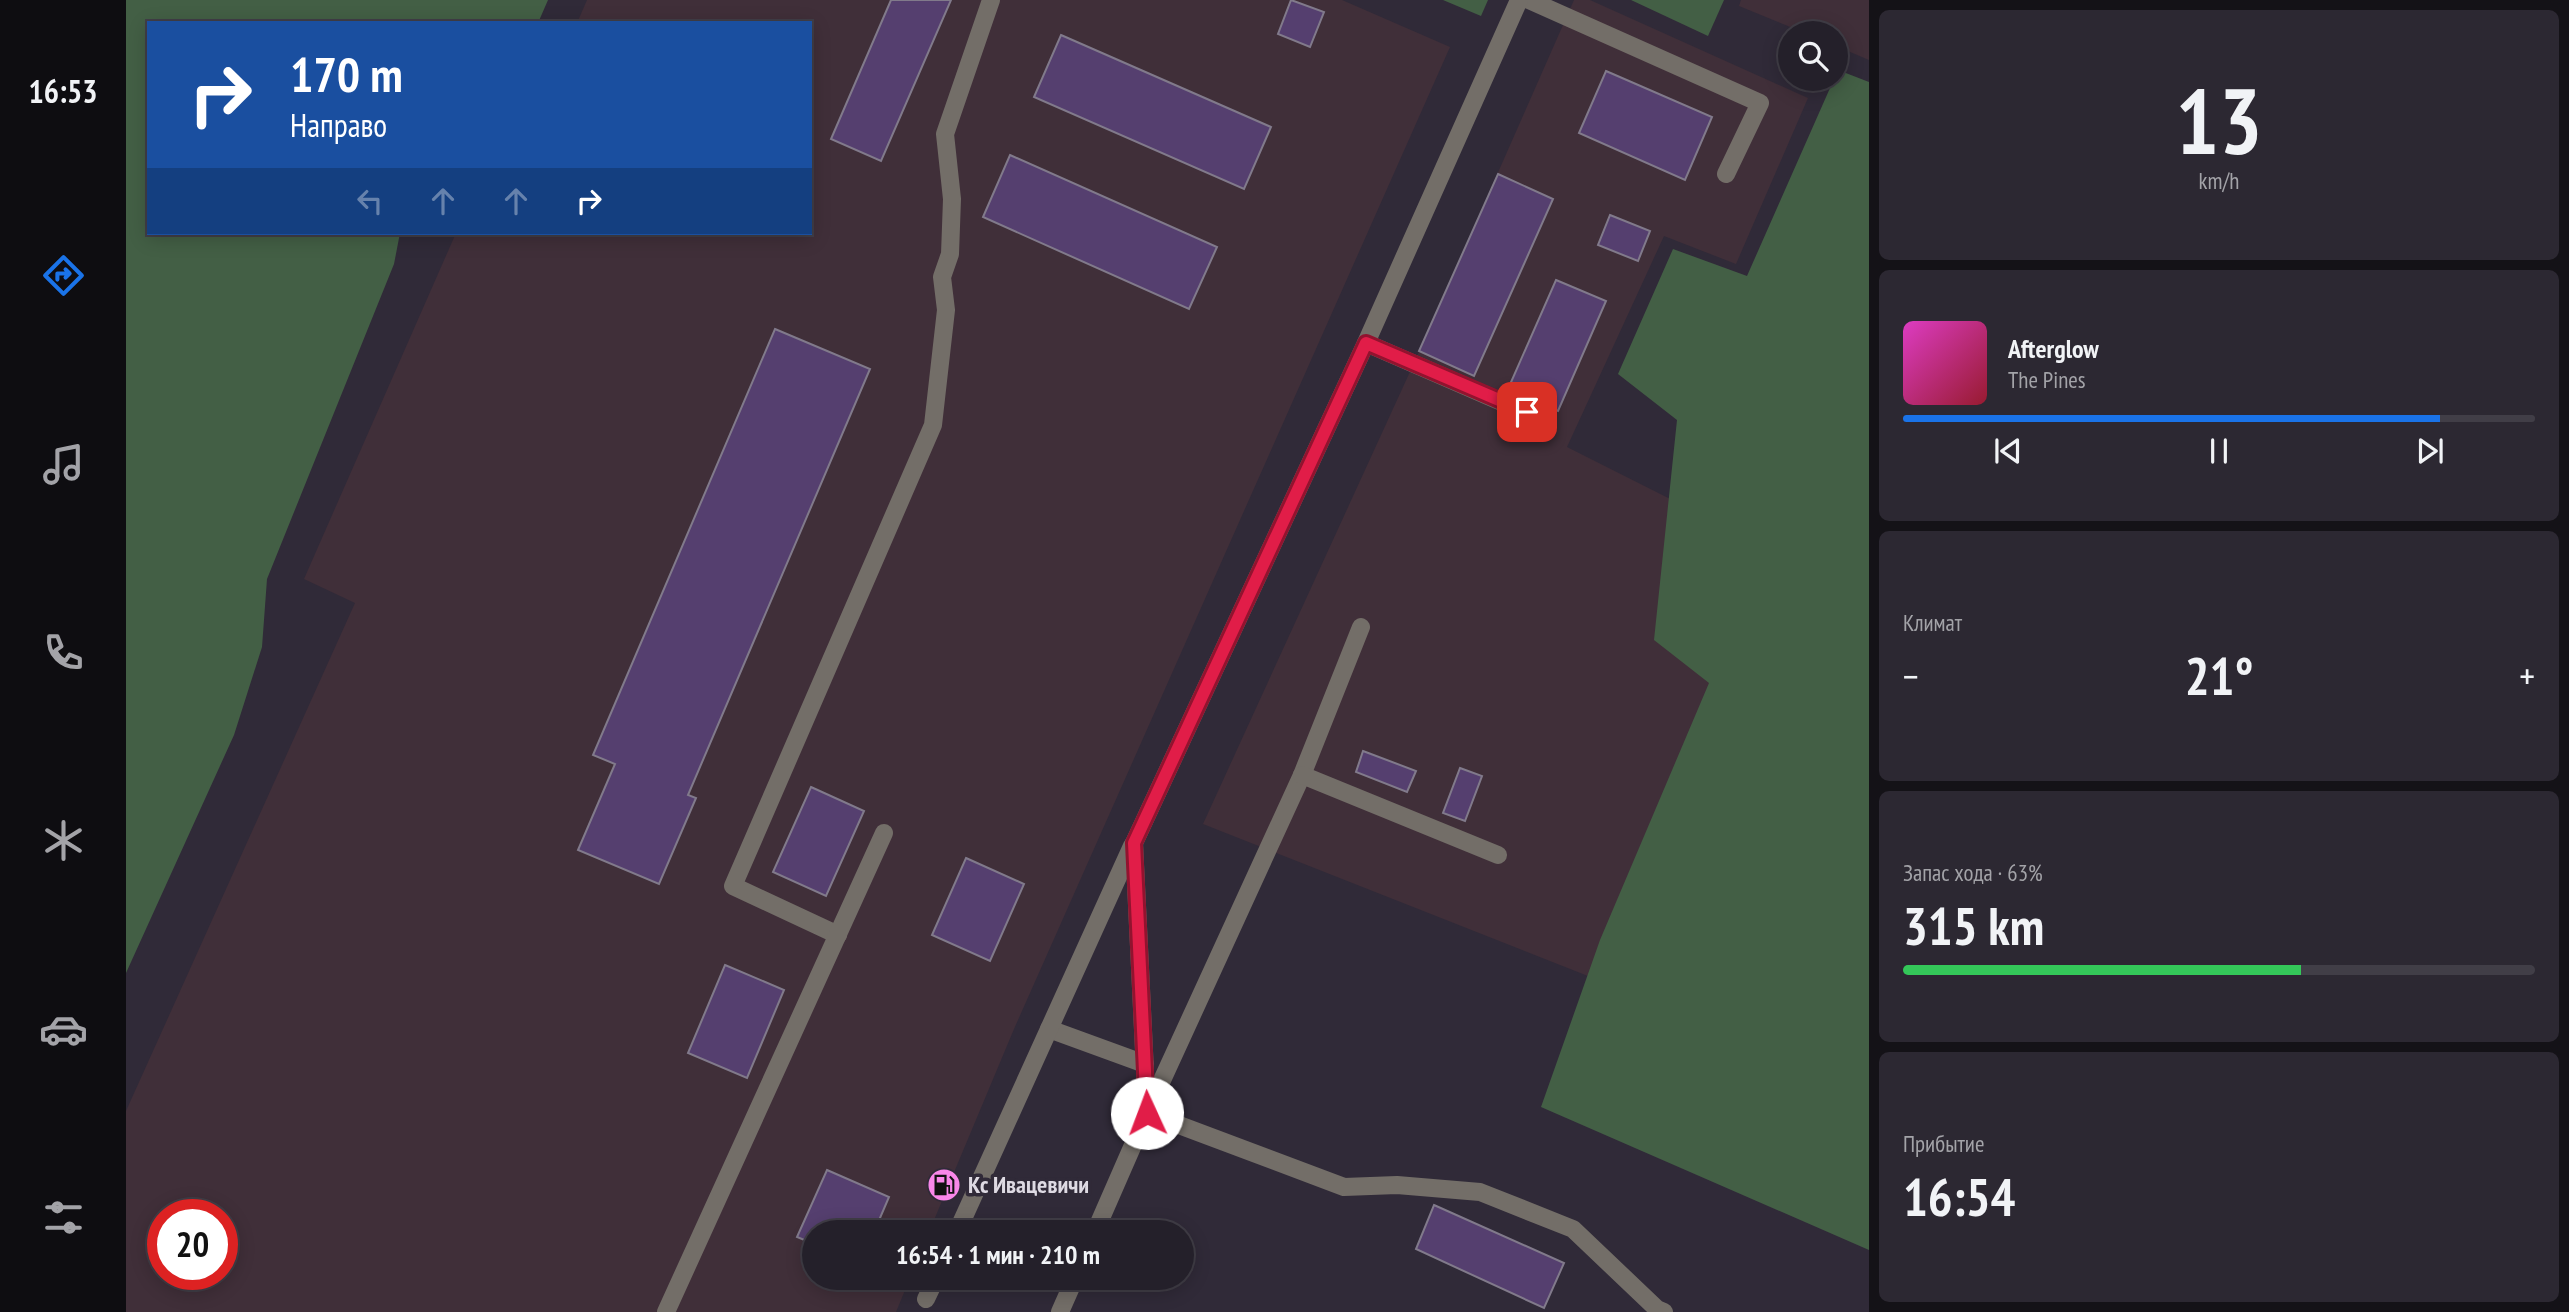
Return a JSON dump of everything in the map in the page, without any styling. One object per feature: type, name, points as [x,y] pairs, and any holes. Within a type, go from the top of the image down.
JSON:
[{"type":"lane","points":[[838,934],[733,886],[933,425],[946,310],[942,277],[950,254],[952,199],[945,134],[991,0]]},
{"type":"lane","points":[[962,1220],[1366,343],[1519,0]]},
{"type":"lane","points":[[1530,0],[1760,103],[1726,174]]},
{"type":"lane","points":[[1366,343],[1527,412]]},
{"type":"lane","points":[[1100,1220],[1302,775],[1361,627]]},
{"type":"lane","points":[[1302,775],[1498,855]]},
{"type":"lane","points":[[666,1312],[884,833]]},
{"type":"lane","points":[[1134,843],[1147,1113]]},
{"type":"lane","points":[[1049,1029],[1145,1064]]},
{"type":"lane","points":[[1147,1113],[1344,1187],[1397,1185],[1480,1192],[1573,1229],[1657,1309],[1664,1312]]},
{"type":"lane","points":[[926,1299],[930,1290]]},
{"type":"lane","points":[[1060,1312],[1070,1290]]},
{"type":"shaded area","points":[[587,0],[1342,0],[1450,47],[1014,1029],[934,1220],[802,1220],[802,1290],[905,1290],[896,1312],[126,1312],[126,1111],[355,603],[304,579],[455,235],[812,235],[812,21],[578,21]]},
{"type":"shaded area","points":[[1574,0],[1590,0],[1778,85],[1778,91],[1792,91],[1808,98],[1736,264],[1664,236],[1567,447],[1817,573],[1631,993],[1203,824],[1414,363]]},
{"type":"shaded area","points":[[1741,0],[1869,0],[1869,60],[1848,51],[1848,21],[1778,22],[1739,6]]},
{"type":"green space","points":[[126,0],[548,0],[539,21],[147,21],[147,235],[400,235],[394,264],[267,579],[262,647],[234,735],[126,973]]},
{"type":"green space","points":[[1443,0],[1488,0],[1481,16]]},
{"type":"green space","points":[[1631,0],[1724,0],[1708,36]]},
{"type":"green space","points":[[1848,74],[1869,82],[1869,1250],[1541,1107],[1600,940],[1709,683],[1654,640],[1677,420],[1618,374],[1673,249],[1747,276],[1829,91],[1848,91]]},
{"type":"building","points":[[891,0],[951,0],[881,161],[831,139]]},
{"type":"building","points":[[1291,0],[1324,12],[1310,47],[1278,34]]},
{"type":"building","points":[[1061,35],[1271,127],[1244,189],[1034,97]]},
{"type":"building","points":[[1606,71],[1712,117],[1685,180],[1579,133]]},
{"type":"building","points":[[1010,155],[1217,247],[1189,309],[983,217]]},
{"type":"building","points":[[1498,174],[1553,199],[1474,376],[1419,351]]},
{"type":"building","points":[[1610,215],[1650,231],[1638,261],[1598,245]]},
{"type":"building","points":[[1556,280],[1606,301],[1558,411],[1508,389]]},
{"type":"building","points":[[775,329],[870,369],[688,795],[696,798],[659,884],[578,850],[615,764],[593,755]]},
{"type":"building","points":[[1363,751],[1416,771],[1407,792],[1356,772]]},
{"type":"building","points":[[1460,768],[1482,776],[1465,821],[1443,813]]},
{"type":"building","points":[[811,787],[864,811],[826,896],[773,872]]},
{"type":"building","points":[[966,858],[1024,884],[990,961],[932,935]]},
{"type":"building","points":[[725,965],[784,990],[747,1078],[688,1053]]},
{"type":"building","points":[[827,1170],[889,1197],[879,1220],[805,1220]]},
{"type":"building","points":[[1434,1205],[1564,1263],[1544,1308],[1416,1249]]},
{"type":"building","points":[[802,1226],[802,1239],[797,1237]]},
{"type":"place","name":"Кс Ивацевичи","points":[[944,1185]]},
{"type":"route","points":[[1147,1113],[1134,843],[1366,343],[1527,412]]}]
